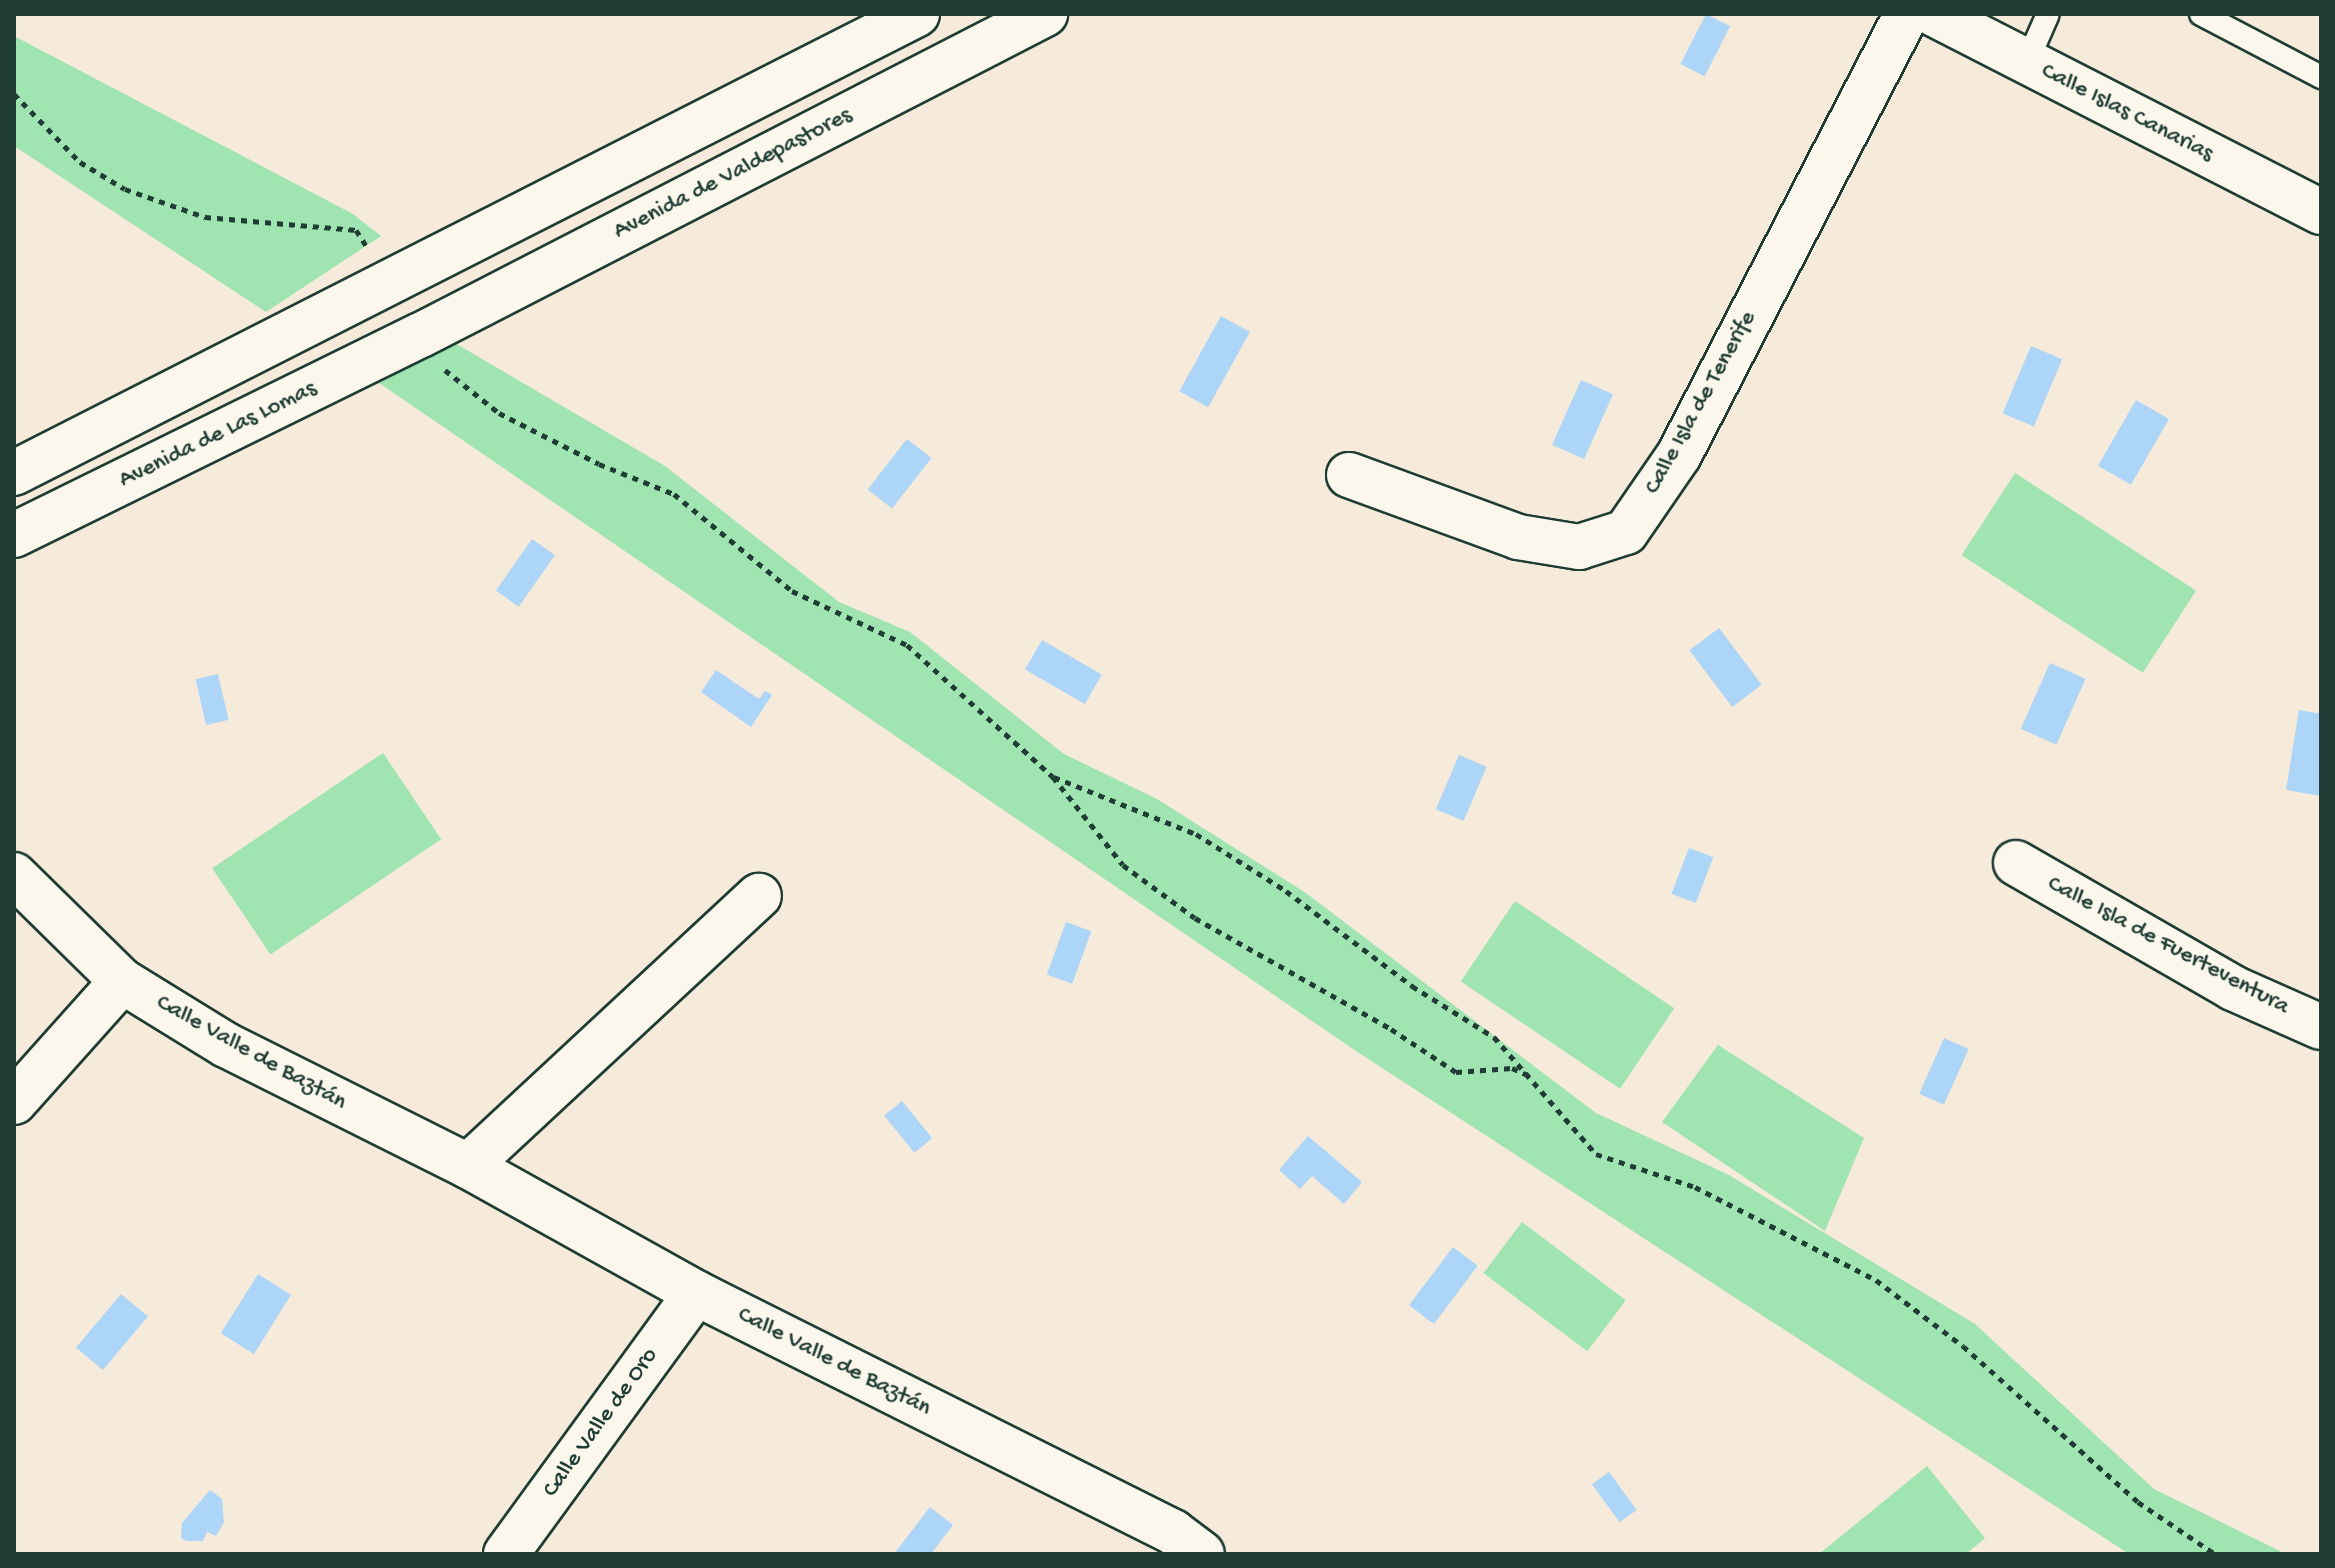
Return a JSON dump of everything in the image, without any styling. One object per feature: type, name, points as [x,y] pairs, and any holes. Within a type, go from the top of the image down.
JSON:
[{"type":"street","points":[[14,473],[917,14]]},
{"type":"street","name":"Avenida de Valdepastores","points":[[421,335],[1045,14]]},
{"type":"street","name":"Calle Isla de Tenerife","points":[[1349,475],[1518,537],[1579,547],[1626,532],[1679,455],[1907,14]]},
{"type":"street","name":"Calle Islas Canarias","points":[[1934,14],[2321,212]]},
{"type":"street","name":"Avenida de Las Lomas","points":[[14,535],[421,335]]},
{"type":"street","name":"Calle Isla de Fuerteventura","points":[[2016,863],[2233,988],[2321,1027]]},
{"type":"street","name":"Calle Valle de Baztán","points":[[14,875],[122,981],[226,1045],[468,1166],[696,1293],[1173,1532],[1202,1554]]},
{"type":"street","points":[[468,1166],[759,896]]},
{"type":"street","points":[[14,1102],[122,981]]},
{"type":"street","name":"Calle Valle de Oro","points":[[506,1554],[696,1293]]},
{"type":"lane","points":[[2027,62],[2048,14]]},
{"type":"lane","points":[[2201,14],[2321,77]]},
{"type":"path","points":[[14,94],[80,162],[125,189],[205,217],[356,230],[390,281]]},
{"type":"path","points":[[421,335],[449,377],[499,413],[599,464],[674,494],[792,591],[907,645],[1053,777],[1123,865],[1195,918],[1391,1029],[1456,1072],[1512,1068],[1528,1075]]},
{"type":"path","points":[[1053,777],[1196,834],[1248,867],[1412,986],[1494,1037],[1596,1154],[1695,1187],[1876,1280],[1963,1346],[2138,1502],[2215,1554]]},
{"type":"green space","points":[[14,36],[353,214],[381,236],[266,312],[14,146]]},
{"type":"green space","points":[[453,342],[665,466],[839,602],[910,632],[1064,754],[1157,799],[1306,893],[1596,1113],[1729,1175],[1975,1324],[2154,1489],[2286,1554],[2129,1554],[1356,1051],[379,383]]},
{"type":"green space","points":[[2015,473],[2196,591],[2143,673],[1962,555]]},
{"type":"green space","points":[[383,753],[441,839],[270,954],[212,868]]},
{"type":"green space","points":[[1515,901],[1674,1008],[1620,1089],[1461,981]]},
{"type":"green space","points":[[1718,1045],[1864,1138],[1825,1231],[1662,1122]]},
{"type":"green space","points":[[1522,1222],[1626,1300],[1587,1351],[1483,1273]]},
{"type":"green space","points":[[1927,1466],[1985,1538],[1966,1554],[1819,1554]]},
{"type":"water","points":[[1706,14],[1730,26],[1705,76],[1681,64]]},
{"type":"water","points":[[1221,316],[1250,332],[1208,407],[1179,391]]},
{"type":"water","points":[[2031,346],[2062,359],[2034,426],[2002,413]]},
{"type":"water","points":[[1581,380],[1613,394],[1584,459],[1552,445]]},
{"type":"water","points":[[2136,400],[2169,419],[2131,485],[2098,466]]},
{"type":"water","points":[[907,439],[931,458],[892,509],[868,489]]},
{"type":"water","points":[[532,539],[555,555],[519,607],[496,591]]},
{"type":"water","points":[[1719,628],[1762,685],[1732,707],[1689,650]]},
{"type":"water","points":[[1042,640],[1102,674],[1085,704],[1025,669]]},
{"type":"water","points":[[2050,663],[2086,679],[2056,745],[2021,729]]},
{"type":"water","points":[[716,670],[759,699],[765,691],[772,695],[751,727],[701,692]]},
{"type":"water","points":[[218,674],[229,720],[206,725],[196,679]]},
{"type":"water","points":[[2299,710],[2321,714],[2321,796],[2286,790]]},
{"type":"water","points":[[1459,755],[1487,767],[1464,821],[1436,809]]},
{"type":"water","points":[[1689,848],[1713,857],[1696,903],[1671,894]]},
{"type":"water","points":[[1066,922],[1091,931],[1072,984],[1047,975]]},
{"type":"water","points":[[1944,1038],[1969,1049],[1944,1105],[1919,1094]]},
{"type":"water","points":[[902,1101],[932,1138],[914,1153],[884,1115]]},
{"type":"water","points":[[1308,1136],[1362,1182],[1344,1204],[1312,1176],[1300,1189],[1279,1170]]},
{"type":"water","points":[[1453,1247],[1478,1266],[1434,1324],[1409,1305]]},
{"type":"water","points":[[258,1274],[291,1295],[254,1354],[221,1333]]},
{"type":"water","points":[[121,1294],[148,1316],[103,1370],[76,1348]]},
{"type":"water","points":[[1609,1472],[1637,1510],[1620,1522],[1592,1484]]},
{"type":"water","points":[[210,1490],[222,1499],[224,1522],[216,1536],[207,1532],[203,1541],[186,1541],[181,1538],[182,1523]]},
{"type":"water","points":[[930,1507],[953,1525],[931,1554],[894,1554]]}]
